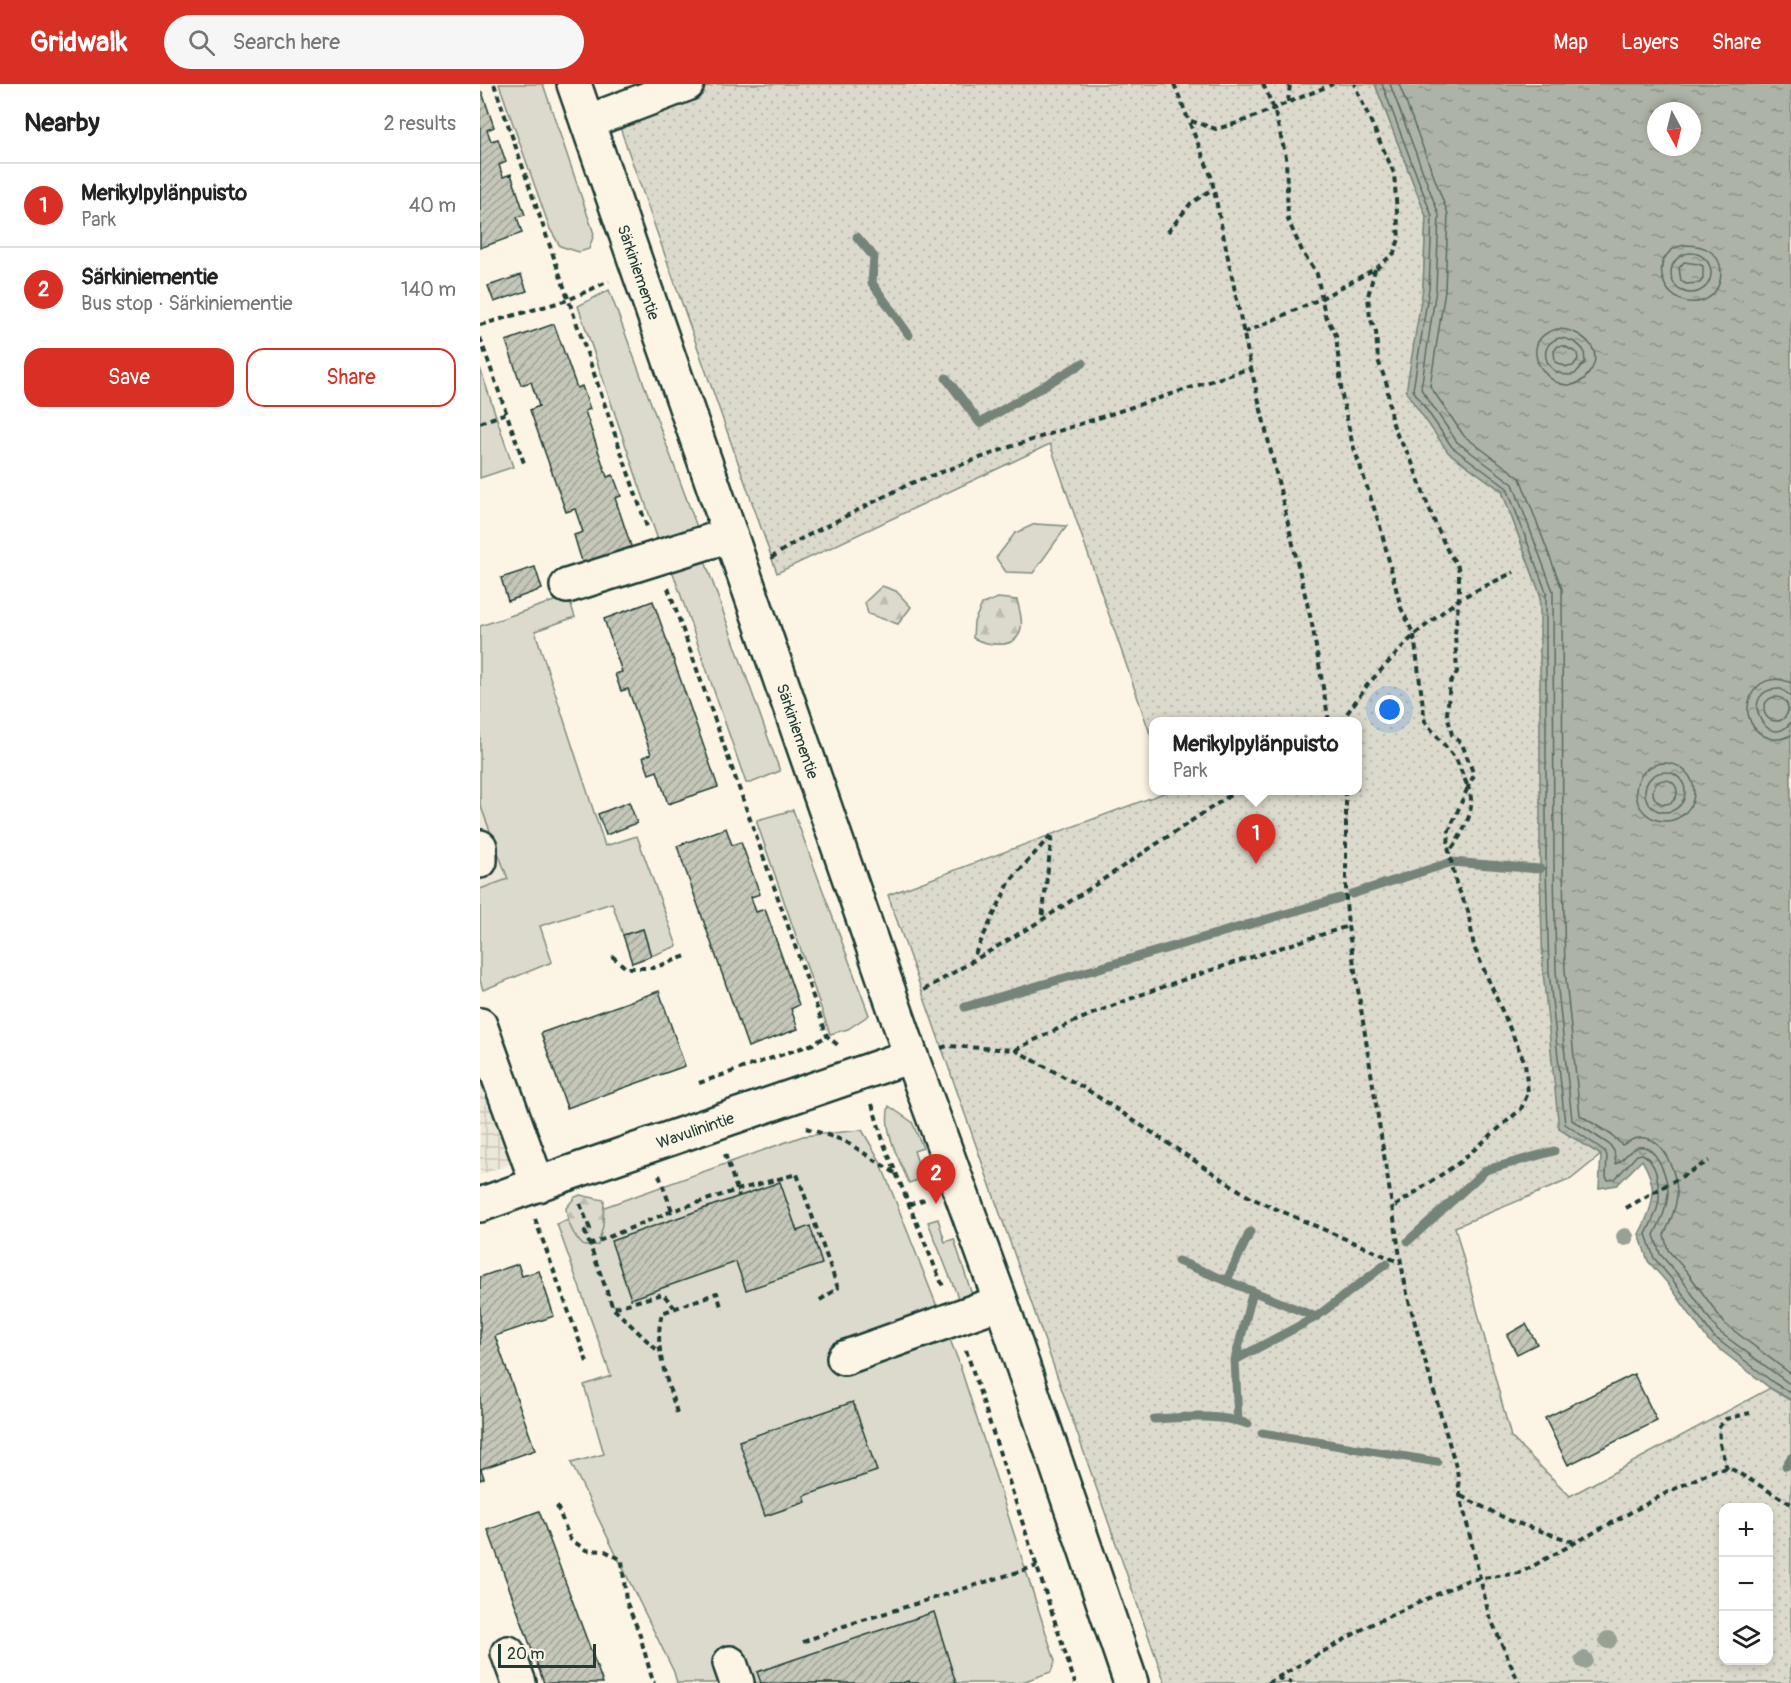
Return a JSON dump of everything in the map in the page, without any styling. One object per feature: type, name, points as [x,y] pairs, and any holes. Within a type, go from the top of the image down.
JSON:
[{"type":"street","name":"Särkiniementie","points":[[574,84],[587,122],[626,274],[730,535],[911,1056],[1001,1302],[1126,1681]]},
{"type":"street","points":[[587,122],[687,84]]},
{"type":"street","points":[[567,586],[730,535]]},
{"type":"street","points":[[480,847],[480,861]]},
{"type":"street","points":[[480,1025],[536,1200]]},
{"type":"street","name":"Wavulinintie","points":[[480,1205],[536,1200],[911,1056]]},
{"type":"street","points":[[844,1358],[1001,1302]]},
{"type":"path","points":[[1174,84],[1214,189],[1251,368],[1312,624],[1328,717]]},
{"type":"path","points":[[1263,84],[1274,109],[1286,157],[1288,220],[1302,253],[1317,274],[1325,315],[1336,335],[1342,396],[1352,442],[1380,526],[1401,608],[1414,635],[1425,722],[1456,759],[1472,796],[1470,814],[1449,853]]},
{"type":"path","points":[[1287,103],[1290,84]]},
{"type":"path","points":[[1190,121],[1216,129],[1241,122],[1333,84]]},
{"type":"path","points":[[1244,333],[1322,298],[1375,269],[1394,253],[1399,239],[1394,173],[1354,84]]},
{"type":"path","points":[[1168,232],[1191,203],[1214,189]]},
{"type":"path","points":[[1375,269],[1368,296],[1370,318],[1376,332],[1378,360],[1387,385],[1391,419],[1410,457],[1432,516],[1459,571],[1455,634],[1457,672],[1450,683],[1447,714],[1452,735],[1462,744],[1474,775],[1449,831],[1449,853],[1456,883],[1468,911],[1474,947],[1525,1063],[1528,1093],[1521,1109],[1460,1162],[1394,1206]]},
{"type":"path","points":[[480,325],[568,300],[626,274]]},
{"type":"path","points":[[480,338],[524,463]]},
{"type":"path","points":[[744,576],[797,541],[909,484],[1010,447],[1251,368]]},
{"type":"path","points":[[480,423],[506,413]]},
{"type":"path","points":[[1345,717],[1368,684],[1414,635],[1459,599],[1514,572]]},
{"type":"path","points":[[894,1007],[1042,920],[1230,795]]},
{"type":"path","points":[[1345,795],[1348,926],[1394,1206],[1401,1263],[1423,1354],[1457,1470],[1460,1495],[1489,1615],[1519,1683]]},
{"type":"path","points":[[969,965],[1010,881],[1052,834],[1042,920]]},
{"type":"path","points":[[1015,1050],[1139,995],[1348,926]]},
{"type":"path","points":[[612,956],[626,968],[653,968],[689,955]]},
{"type":"path","points":[[699,1083],[813,1044],[827,1036]]},
{"type":"path","points":[[911,1056],[947,1046],[1015,1050],[1086,1089],[1251,1198],[1401,1263]]},
{"type":"path","points":[[872,1102],[884,1144],[956,1318],[1075,1683]]},
{"type":"path","points":[[797,1124],[845,1142],[896,1174]]},
{"type":"path","points":[[724,1150],[739,1196]]},
{"type":"path","points":[[1626,1208],[1709,1161]]},
{"type":"path","points":[[658,1173],[672,1210]]},
{"type":"path","points":[[590,1245],[672,1210],[797,1174],[838,1288],[817,1302]]},
{"type":"path","points":[[909,1205],[930,1197]]},
{"type":"path","points":[[536,1200],[587,1362]]},
{"type":"path","points":[[579,1200],[590,1229],[585,1232],[613,1308],[659,1352]]},
{"type":"path","points":[[678,1413],[659,1352],[658,1331],[662,1313],[717,1293],[722,1310]]},
{"type":"path","points":[[613,1308],[663,1294],[674,1307]]},
{"type":"path","points":[[1727,1469],[1720,1444],[1719,1426],[1726,1419],[1750,1413]]},
{"type":"path","points":[[1268,1683],[1370,1625],[1468,1580],[1520,1573],[1668,1492],[1715,1470],[1727,1469],[1743,1475],[1791,1504]]},
{"type":"path","points":[[1460,1495],[1511,1521],[1574,1542]]},
{"type":"path","points":[[557,1506],[570,1539],[586,1550],[605,1551],[622,1560],[626,1601],[639,1632],[655,1683]]},
{"type":"path","points":[[803,1642],[844,1626],[1037,1566]]},
{"type":"path","points":[[1278,1678],[1292,1683]]},
{"type":"shaded area","points":[[480,804],[508,880],[480,889]]},
{"type":"shaded area","points":[[480,1067],[513,1163],[480,1175]]},
{"type":"green space","points":[[499,84],[543,84],[594,234],[589,249],[579,252],[560,246],[550,229]]},
{"type":"green space","points":[[714,84],[1375,84],[1426,216],[1423,288],[1448,452],[1502,491],[1540,594],[1601,1155],[1571,1179],[1455,1227],[1511,1437],[1570,1496],[1770,1388],[1791,1401],[1791,1683],[1165,1683],[888,895],[1158,795],[1362,795],[1362,717],[1149,717],[1149,731],[1050,444],[777,573],[617,119]]},
{"type":"green space","points":[[609,290],[697,527],[686,541],[667,545],[658,540],[578,306]]},
{"type":"green space","points":[[480,368],[513,467],[480,478]]},
{"type":"green space","points":[[1035,524],[1067,526],[1033,573],[1006,572],[996,558],[1015,533]]},
{"type":"green space","points":[[705,561],[780,771],[751,783],[746,783],[672,570],[675,566]]},
{"type":"green space","points":[[882,586],[896,591],[911,607],[898,624],[868,614],[865,602]]},
{"type":"green space","points":[[998,598],[1017,600],[1022,621],[1018,635],[1014,640],[1001,644],[986,643],[973,638],[974,622],[982,604]]},
{"type":"green space","points":[[569,599],[575,617],[535,631],[605,846],[637,836],[677,946],[651,956],[643,929],[623,935],[612,903],[540,926],[552,962],[483,990],[480,980],[480,889],[508,879],[480,804],[480,626],[557,600]]},
{"type":"green space","points":[[793,810],[869,1015],[848,1029],[830,1034],[757,823],[757,820]]},
{"type":"green space","points":[[889,1106],[912,1122],[923,1148],[914,1151],[923,1178],[909,1183],[890,1135],[887,1115]]},
{"type":"green space","points":[[862,1130],[879,1159],[958,1360],[1055,1661],[1051,1672],[1019,1683],[677,1683],[674,1672],[571,1463],[604,1454],[584,1385],[611,1376],[557,1224],[803,1136]]},
{"type":"green space","points":[[580,1195],[604,1200],[603,1226],[598,1245],[584,1246],[569,1224],[566,1208],[575,1197]]},
{"type":"green space","points":[[938,1219],[945,1242],[954,1239],[974,1301],[961,1305],[928,1222]]},
{"type":"water","points":[[1375,84],[1791,84],[1791,1400],[1770,1388],[1708,1340],[1670,1286],[1648,1261],[1639,1234],[1651,1206],[1652,1188],[1651,1179],[1642,1160],[1617,1185],[1599,1188],[1601,1155],[1559,1129],[1543,972],[1540,869],[1540,594],[1502,491],[1448,452],[1406,392],[1423,288],[1426,216]]},
{"type":"building","points":[[480,92],[482,92],[494,127],[487,130],[491,141],[498,139],[506,162],[499,165],[503,177],[511,174],[525,215],[517,217],[522,233],[480,248]]},
{"type":"building","points":[[521,275],[527,291],[494,302],[488,286]]},
{"type":"building","points":[[554,324],[577,388],[582,386],[590,409],[585,411],[607,477],[613,475],[621,496],[615,498],[634,555],[585,572],[574,535],[583,532],[575,509],[566,512],[530,410],[539,406],[531,382],[521,385],[506,341]]},
{"type":"building","points":[[535,567],[542,589],[508,601],[501,578]]},
{"type":"building","points":[[653,601],[718,787],[668,804],[657,771],[649,774],[643,757],[651,754],[628,689],[621,691],[615,674],[622,672],[604,619]]},
{"type":"building","points":[[629,802],[637,823],[606,835],[598,814]]},
{"type":"building","points":[[726,828],[732,845],[741,842],[760,894],[751,897],[756,912],[765,909],[799,1005],[791,1009],[798,1029],[748,1047],[677,846]]},
{"type":"building","points":[[643,929],[651,956],[632,963],[623,935]]},
{"type":"building","points":[[659,991],[685,1066],[567,1108],[541,1033]]},
{"type":"building","points":[[780,1182],[797,1231],[810,1226],[822,1264],[746,1290],[736,1262],[631,1299],[611,1241]]},
{"type":"building","points":[[518,1264],[522,1276],[539,1271],[554,1316],[495,1336],[535,1450],[481,1469],[484,1478],[480,1480],[480,1277]]},
{"type":"building","points":[[1526,1324],[1537,1344],[1517,1354],[1507,1335]]},
{"type":"building","points":[[1634,1374],[1657,1421],[1568,1465],[1545,1418]]},
{"type":"building","points":[[853,1402],[877,1471],[804,1496],[806,1502],[765,1516],[739,1441]]},
{"type":"building","points":[[539,1511],[603,1683],[544,1683],[488,1530]]},
{"type":"building","points":[[934,1612],[956,1683],[909,1683],[908,1681],[902,1683],[761,1683],[757,1672]]},
{"type":"waterway","points":[[857,237],[874,257],[872,283],[909,335]]},
{"type":"waterway","points":[[946,378],[980,423],[1083,363]]},
{"type":"waterway","points":[[1352,894],[1452,862],[1540,869]]},
{"type":"waterway","points":[[965,1007],[1340,898]]},
{"type":"waterway","points":[[1408,1241],[1486,1170],[1554,1151]]},
{"type":"waterway","points":[[1227,1280],[1250,1232]]},
{"type":"waterway","points":[[1178,1261],[1316,1317]]},
{"type":"waterway","points":[[1235,1360],[1316,1317],[1386,1264]]},
{"type":"waterway","points":[[1238,1421],[1235,1360],[1253,1291]]},
{"type":"waterway","points":[[1154,1419],[1214,1417],[1248,1424]]},
{"type":"waterway","points":[[1262,1433],[1437,1462]]},
{"type":"waterway","points":[[1786,1466],[1791,1458]]},
{"type":"place","name":"Merikylpylänpuisto","points":[[1256,864]]},
{"type":"place","name":"Särkiniementie","points":[[936,1204]]}]
